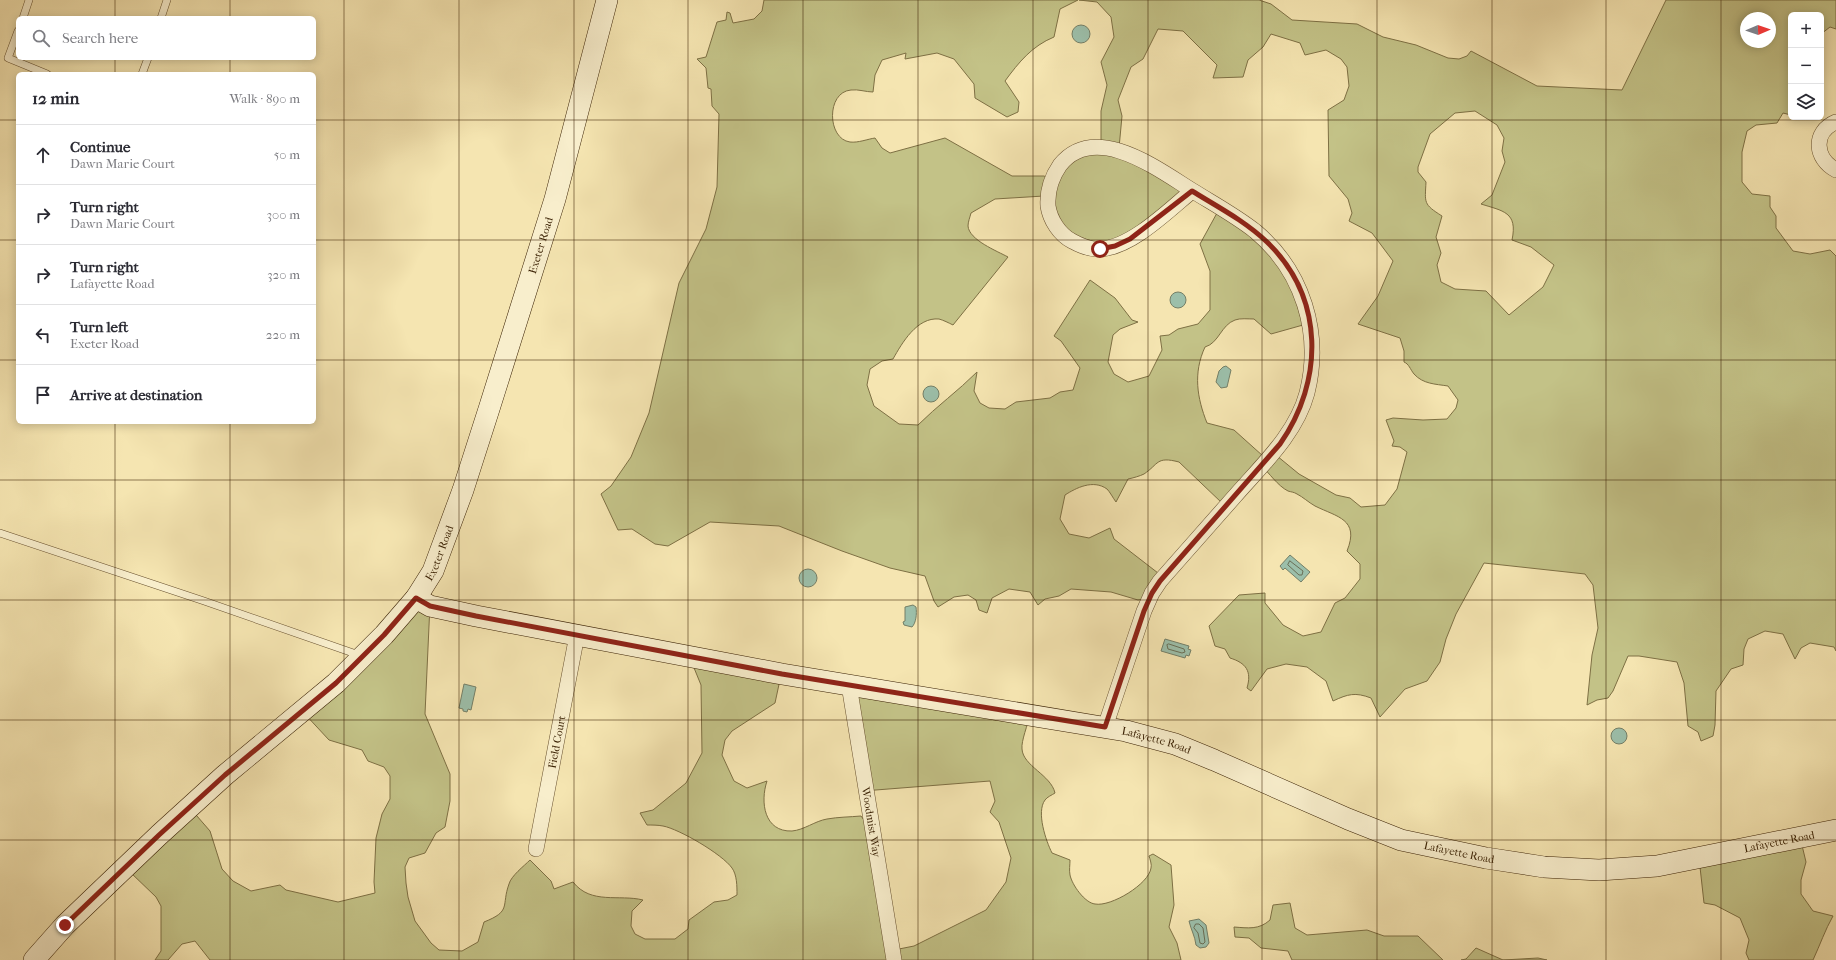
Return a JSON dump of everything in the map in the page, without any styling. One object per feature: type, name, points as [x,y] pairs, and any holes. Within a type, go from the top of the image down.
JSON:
[{"type":"street","name":"Exeter Road","points":[[34,960],[65,925],[159,835],[225,775],[336,683],[384,635],[416,598],[433,571],[463,490],[490,409],[555,199],[608,0]]},
{"type":"street","points":[[1836,122],[1825,129],[1819,144],[1819,152],[1823,160],[1828,166],[1836,170]]},
{"type":"street","points":[[1105,727],[1144,611],[1152,593],[1160,581],[1280,444],[1299,413],[1310,377],[1312,359],[1310,322],[1299,287],[1291,271],[1272,247],[1254,230],[1150,164],[1129,154],[1097,147],[1079,151],[1064,160],[1054,174],[1048,191],[1048,209],[1055,225],[1067,238],[1082,247],[1100,249],[1115,246],[1130,239],[1192,191]]},
{"type":"street","name":"Lafayette Road","points":[[416,598],[430,606],[577,635],[849,685],[1126,731],[1175,744],[1228,765],[1348,819],[1401,840],[1486,858],[1544,867],[1599,870],[1656,866],[1836,830]]},
{"type":"street","name":"Field Court","points":[[536,849],[577,635]]},
{"type":"street","name":"Woodmist Way","points":[[849,685],[894,960]]},
{"type":"lane","points":[[24,16],[29,0]]},
{"type":"lane","points":[[162,16],[167,0]]},
{"type":"lane","points":[[16,36],[8,58],[42,72]]},
{"type":"lane","points":[[143,72],[147,60]]},
{"type":"lane","points":[[0,533],[204,601],[362,656]]},
{"type":"shaded area","points":[[764,0],[1078,0],[1060,9],[1054,37],[1039,45],[1026,55],[1005,81],[1019,102],[1018,112],[1007,117],[975,98],[974,84],[954,59],[937,53],[905,59],[906,53],[882,60],[875,75],[873,92],[851,90],[843,93],[837,99],[832,116],[837,133],[842,139],[850,142],[875,138],[882,148],[890,153],[945,138],[1012,176],[1044,176],[1048,178],[1101,144],[1101,111],[1107,85],[1101,62],[1114,37],[1111,17],[1097,2],[1079,0],[1259,0],[1271,4],[1292,20],[1357,24],[1383,37],[1416,45],[1448,58],[1459,59],[1467,56],[1471,51],[1537,86],[1622,90],[1666,0],[1836,0],[1836,29],[1830,27],[1824,32],[1824,12],[1788,12],[1788,114],[1783,113],[1777,123],[1756,125],[1747,131],[1742,152],[1742,182],[1752,194],[1770,196],[1770,207],[1776,216],[1776,228],[1793,251],[1810,254],[1830,250],[1836,256],[1836,651],[1834,647],[1810,643],[1801,648],[1795,659],[1783,634],[1765,631],[1748,639],[1744,649],[1743,665],[1731,669],[1716,691],[1715,725],[1713,736],[1701,741],[1698,732],[1688,726],[1684,683],[1677,662],[1639,656],[1628,656],[1613,691],[1608,698],[1597,700],[1587,705],[1592,655],[1598,628],[1593,585],[1585,574],[1484,563],[1456,614],[1446,639],[1440,662],[1427,681],[1405,689],[1380,717],[1371,698],[1356,694],[1333,701],[1326,681],[1307,667],[1286,664],[1267,669],[1251,691],[1247,688],[1249,677],[1246,668],[1240,662],[1230,658],[1225,649],[1215,646],[1209,626],[1239,595],[1265,593],[1265,603],[1283,625],[1303,636],[1321,632],[1335,603],[1345,598],[1360,579],[1360,564],[1347,551],[1351,532],[1344,521],[1315,506],[1296,493],[1284,489],[1261,465],[1222,503],[1179,462],[1172,460],[1158,462],[1144,474],[1128,479],[1116,502],[1107,489],[1096,485],[1079,487],[1065,495],[1060,519],[1069,534],[1089,538],[1110,528],[1114,539],[1158,573],[1145,599],[1138,600],[1111,592],[1071,589],[1059,596],[1045,599],[1038,605],[1030,592],[1009,589],[992,598],[987,613],[979,610],[976,600],[968,595],[954,597],[938,607],[934,601],[925,576],[890,568],[779,526],[710,522],[668,546],[655,544],[632,529],[618,530],[601,494],[611,486],[631,457],[649,413],[679,283],[706,229],[717,187],[719,114],[712,106],[711,89],[708,88],[706,68],[697,59],[706,57],[717,22],[726,20],[727,12],[730,13],[733,23],[754,19],[762,11]],"holes":[[[1158,29],[1183,31],[1217,65],[1213,78],[1243,77],[1248,60],[1263,47],[1271,34],[1300,43],[1305,55],[1326,50],[1341,59],[1347,67],[1349,86],[1344,100],[1328,110],[1329,176],[1348,199],[1352,213],[1349,221],[1372,233],[1393,261],[1378,296],[1358,324],[1400,338],[1404,351],[1404,362],[1414,374],[1425,382],[1448,386],[1458,400],[1456,408],[1447,419],[1423,420],[1393,418],[1386,420],[1394,441],[1392,446],[1400,447],[1407,452],[1397,489],[1385,505],[1361,507],[1350,498],[1336,495],[1299,474],[1271,451],[1263,456],[1234,430],[1207,423],[1201,404],[1198,385],[1199,366],[1205,347],[1214,342],[1230,322],[1237,319],[1254,319],[1271,334],[1303,325],[1288,272],[1245,227],[1217,213],[1200,244],[1210,271],[1210,310],[1198,324],[1178,329],[1169,335],[1160,336],[1162,350],[1149,376],[1128,382],[1114,374],[1108,362],[1113,335],[1120,329],[1138,322],[1132,320],[1115,298],[1090,280],[1054,336],[1061,341],[1080,368],[1073,390],[1060,392],[1050,398],[1016,402],[1005,409],[989,408],[980,403],[974,391],[977,372],[918,425],[899,424],[874,406],[867,385],[870,369],[882,361],[893,359],[911,332],[924,322],[931,319],[939,319],[953,325],[1008,257],[984,244],[973,236],[968,226],[971,213],[995,199],[1044,196],[1074,245],[1108,247],[1184,196],[1161,173],[1119,148],[1122,116],[1118,100],[1131,67],[1143,59]],[[1475,111],[1497,125],[1504,138],[1502,151],[1505,162],[1492,195],[1481,204],[1507,214],[1511,218],[1513,224],[1512,240],[1531,247],[1554,265],[1543,287],[1509,315],[1486,291],[1455,289],[1441,282],[1437,265],[1441,253],[1436,237],[1442,216],[1428,206],[1425,194],[1426,182],[1418,172],[1418,167],[1430,134],[1455,113]]]},
{"type":"shaded area","points":[[413,600],[430,604],[425,714],[450,774],[450,801],[445,827],[436,833],[425,853],[409,858],[405,867],[406,883],[408,897],[415,921],[431,943],[439,950],[462,951],[478,942],[484,922],[499,915],[502,911],[510,881],[515,874],[530,860],[551,881],[554,889],[573,882],[588,894],[643,900],[632,911],[631,926],[635,934],[645,939],[675,939],[688,929],[689,920],[714,902],[728,900],[737,895],[735,874],[727,862],[710,849],[679,832],[663,826],[647,825],[640,813],[653,810],[686,783],[702,753],[701,685],[690,658],[781,675],[775,703],[732,731],[725,740],[722,755],[734,781],[747,788],[767,781],[764,806],[766,814],[775,827],[792,831],[827,819],[861,816],[864,820],[889,951],[914,946],[986,910],[1006,882],[1011,858],[999,822],[990,812],[995,801],[990,781],[863,791],[853,690],[1030,715],[1022,749],[1027,761],[1048,781],[1055,793],[1045,800],[1042,805],[1041,812],[1045,834],[1052,853],[1070,860],[1070,873],[1073,884],[1083,897],[1095,904],[1110,902],[1119,898],[1144,881],[1149,874],[1151,867],[1149,856],[1153,854],[1171,865],[1174,905],[1169,927],[1177,943],[1181,960],[210,960],[195,941],[182,944],[168,960],[155,960],[161,951],[161,906],[156,897],[129,871],[190,808],[210,831],[222,869],[233,881],[251,891],[280,885],[286,890],[338,902],[375,893],[376,838],[382,814],[390,799],[390,776],[384,767],[368,761],[362,750],[329,740],[303,712]]},
{"type":"shaded area","points":[[1800,837],[1806,862],[1801,880],[1801,894],[1813,911],[1833,916],[1813,960],[1749,960],[1746,953],[1749,940],[1740,918],[1715,905],[1704,903],[1699,858]]},
{"type":"shaded area","points":[[1290,903],[1295,928],[1307,935],[1367,930],[1384,936],[1418,936],[1443,960],[1292,960],[1288,951],[1261,948],[1249,938],[1235,937],[1234,927],[1253,928],[1262,925],[1270,920],[1273,905]]},
{"type":"shaded area","points":[[1476,948],[1503,960],[1461,960],[1466,959]]},
{"type":"shaded area","points":[[1538,958],[1547,960],[1503,960]]},
{"type":"water","points":[[1081,25],[1087,28],[1090,34],[1087,40],[1081,43],[1075,40],[1072,34],[1075,28]]},
{"type":"water","points":[[1178,292],[1184,294],[1186,300],[1184,306],[1178,308],[1172,306],[1170,300],[1172,294]]},
{"type":"water","points":[[1226,366],[1231,370],[1227,387],[1221,388],[1216,382],[1219,371]]},
{"type":"water","points":[[931,386],[937,388],[939,394],[937,400],[931,402],[925,400],[923,394],[925,388]]},
{"type":"water","points":[[1290,555],[1310,572],[1301,582],[1285,568],[1283,570],[1280,566]]},
{"type":"water","points":[[804,569],[812,569],[817,574],[815,585],[812,587],[804,587],[799,582],[799,574]]},
{"type":"water","points":[[913,605],[916,607],[916,613],[915,621],[912,627],[904,625],[903,622],[905,621],[905,607]]},
{"type":"water","points":[[1165,639],[1189,646],[1188,649],[1191,650],[1189,656],[1186,655],[1185,658],[1161,651]]},
{"type":"water","points":[[464,684],[476,687],[471,710],[468,709],[467,712],[459,708]]},
{"type":"water","points":[[1619,728],[1625,730],[1627,736],[1625,742],[1619,744],[1613,742],[1611,736],[1613,730]]},
{"type":"water","points":[[1199,919],[1206,925],[1209,943],[1206,947],[1200,948],[1196,945],[1189,921]]},
{"type":"route","points":[[65,925],[159,835],[225,775],[336,683],[384,635],[416,598],[430,606],[476,616],[782,674],[1105,727],[1144,611],[1152,593],[1160,581],[1280,444],[1291,429],[1306,395],[1312,359],[1312,341],[1306,305],[1291,271],[1280,256],[1268,242],[1254,230],[1192,191],[1130,239],[1115,246],[1100,249]]}]
